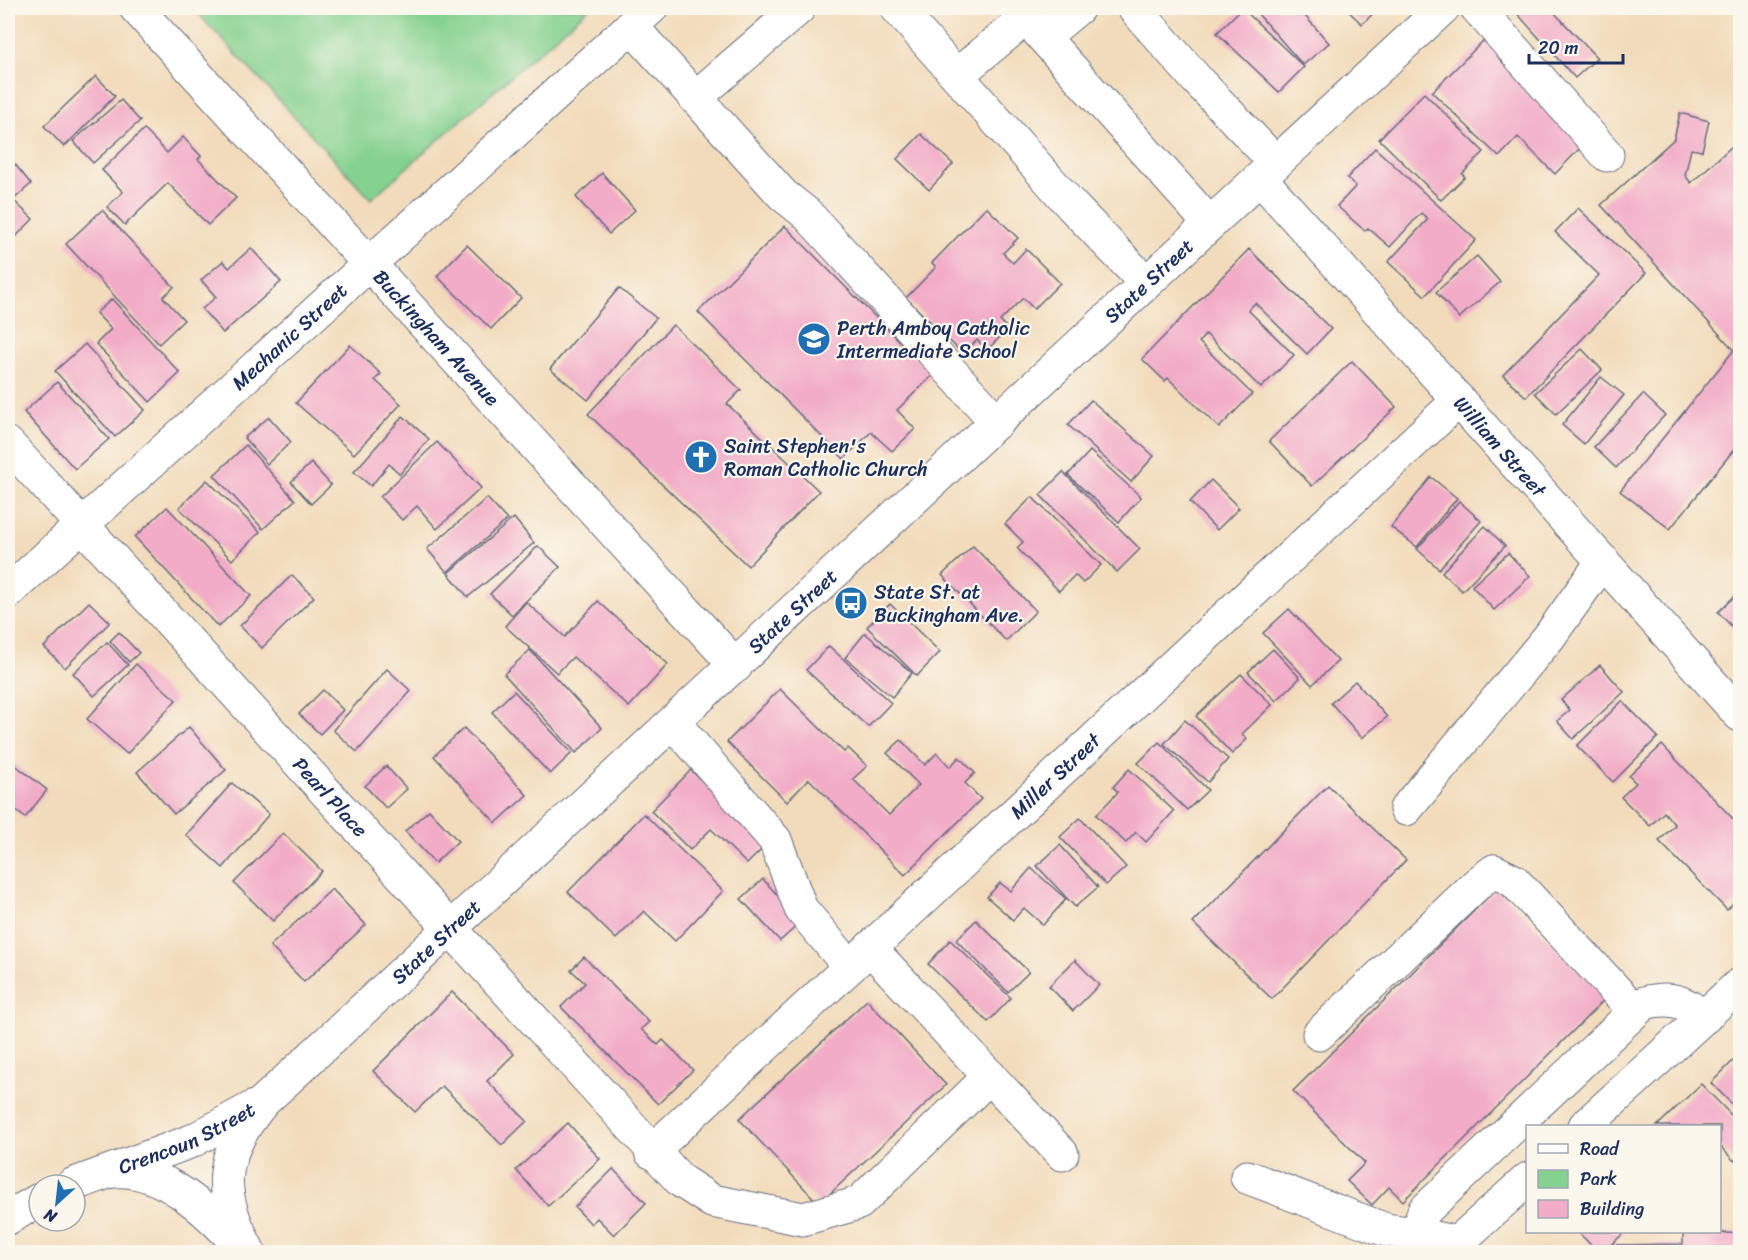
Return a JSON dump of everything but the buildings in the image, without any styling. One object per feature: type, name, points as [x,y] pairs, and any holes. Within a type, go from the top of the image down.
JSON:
[{"type":"street","name":"Buckingham Avenue","points":[[136,8],[736,666]]},
{"type":"street","points":[[695,98],[799,8]]},
{"type":"street","points":[[897,8],[1072,206],[1146,284]]},
{"type":"street","points":[[1043,37],[1078,8]]},
{"type":"street","name":"William Street","points":[[1134,8],[1198,81],[1268,170],[1460,400],[1740,715]]},
{"type":"street","name":"State Street","points":[[248,1252],[233,1220],[226,1197],[225,1178],[227,1162],[239,1132],[263,1102],[736,666],[1443,8]]},
{"type":"street","points":[[1477,8],[1607,155]]},
{"type":"street","name":"Mechanic Street","points":[[8,592],[641,17]]},
{"type":"street","points":[[641,17],[695,98],[783,195],[807,214],[998,422]]},
{"type":"street","points":[[957,75],[1026,18],[1210,224]]},
{"type":"street","name":"Miller Street","points":[[651,1152],[1460,400]]},
{"type":"street","name":"Pearl Place","points":[[8,444],[651,1152],[681,1181],[712,1201],[803,1219],[859,1203],[990,1076]]},
{"type":"street","points":[[1406,809],[1549,637],[1603,561]]},
{"type":"street","points":[[674,723],[775,840],[801,909],[860,958],[990,1076],[1062,1154]]},
{"type":"street","points":[[1319,1034],[1494,871],[1514,881],[1635,1011]]},
{"type":"street","points":[[1585,1125],[1740,984]]},
{"type":"street","points":[[1418,1234],[1424,1211],[1644,1003],[1658,999],[1683,1002],[1705,1017]]},
{"type":"street","name":"Crencoun Street","points":[[87,1179],[199,1138],[263,1102]]},
{"type":"street","points":[[1247,1177],[1386,1230],[1418,1234],[1457,1243],[1522,1184],[1481,1157]]},
{"type":"street","name":"Crencoun Street","points":[[108,1171],[139,1172],[166,1184],[248,1252]]},
{"type":"street","points":[[8,1218],[27,1207]]},
{"type":"green space","points":[[193,8],[589,8],[371,199]]},
{"type":"place","name":"Perth Amboy Catholic Intermediate School","points":[[814,339]]},
{"type":"place","name":"Saint Stephen's Roman Catholic Church","points":[[701,457]]},
{"type":"place","name":"State St. at Buckingham Ave.","points":[[851,603]]}]
